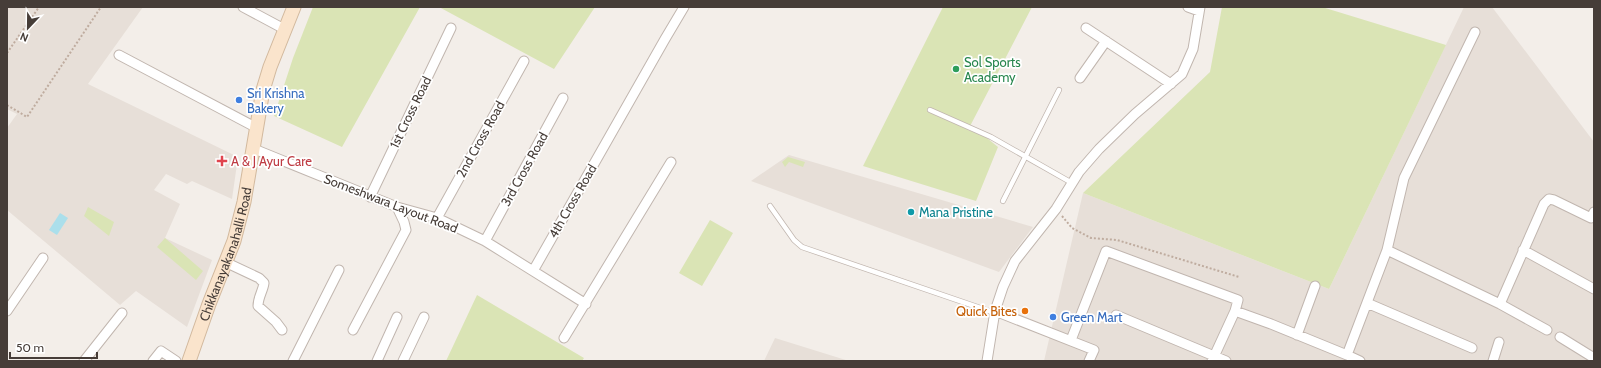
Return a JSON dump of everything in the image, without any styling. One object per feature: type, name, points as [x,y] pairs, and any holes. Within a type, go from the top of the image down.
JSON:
[{"type":"main road","name":"Chikkanayakanahalli Road","points":[[189,361],[209,304],[234,241],[244,202],[263,90],[294,7]]},
{"type":"street","points":[[243,7],[286,30]]},
{"type":"street","name":"4th Cross Road","points":[[533,271],[684,7]]},
{"type":"street","points":[[987,361],[995,312],[1003,287],[1015,261],[1056,209],[1079,172],[1099,149],[1135,114],[1182,74],[1193,49],[1199,9],[1188,7]]},
{"type":"street","name":"1st Cross Road","points":[[370,197],[451,28]]},
{"type":"street","points":[[1086,28],[1171,84]]},
{"type":"street","points":[[1347,356],[1387,250],[1404,178],[1474,32]]},
{"type":"street","points":[[1080,78],[1106,41]]},
{"type":"street","points":[[119,55],[257,128]]},
{"type":"street","name":"2nd Cross Road","points":[[437,218],[524,61]]},
{"type":"street","name":"3rd Cross Road","points":[[485,240],[563,98]]},
{"type":"street","name":"Someshwara Layout Road","points":[[254,149],[370,197],[397,207],[437,218],[485,240],[586,304]]},
{"type":"street","points":[[564,338],[671,162]]},
{"type":"street","points":[[1500,304],[1544,204],[1549,200],[1554,200],[1593,216]]},
{"type":"street","points":[[353,330],[406,230],[397,207]]},
{"type":"street","points":[[1387,250],[1500,304],[1547,330]]},
{"type":"street","points":[[1524,250],[1594,289]]},
{"type":"street","points":[[1071,340],[1106,251],[1238,300],[1235,311],[1213,359]]},
{"type":"street","points":[[7,311],[43,258]]},
{"type":"street","points":[[225,262],[259,278],[264,283],[263,290],[258,300],[258,306],[276,322],[282,330]]},
{"type":"street","points":[[292,361],[339,270]]},
{"type":"street","points":[[1297,335],[1315,286]]},
{"type":"street","points":[[1367,303],[1472,348]]},
{"type":"street","points":[[1235,311],[1360,361]]},
{"type":"street","points":[[995,312],[1094,350],[1090,361]]},
{"type":"street","points":[[84,361],[122,314]]},
{"type":"street","points":[[1116,315],[1213,359],[1226,361]]},
{"type":"street","points":[[377,361],[397,317]]},
{"type":"street","points":[[403,361],[424,317]]},
{"type":"street","points":[[1560,337],[1594,358]]},
{"type":"street","points":[[1493,361],[1499,342]]},
{"type":"street","points":[[153,361],[161,351],[176,361]]},
{"type":"lane","points":[[1003,201],[1059,90]]},
{"type":"lane","points":[[930,110],[991,137],[1072,183]]},
{"type":"lane","points":[[770,206],[794,240],[802,247],[995,312]]},
{"type":"path","points":[[7,54],[39,7]]},
{"type":"path","points":[[7,105],[27,117],[100,7]]},
{"type":"path","points":[[1056,209],[1072,228],[1091,238],[1118,240],[1239,277]]},
{"type":"shaded area","points":[[7,7],[143,7],[88,84],[238,157],[232,199],[192,181],[187,184],[166,174],[154,190],[180,204],[165,238],[212,260],[187,327],[136,291],[120,305],[7,210],[7,128],[17,114],[7,109]]},
{"type":"shaded area","points":[[1464,7],[1492,7],[1594,142],[1594,361],[1044,361],[1083,193],[1329,289]]},
{"type":"shaded area","points":[[789,155],[1033,227],[999,272],[751,181]]},
{"type":"shaded area","points":[[775,338],[849,361],[764,361]]},
{"type":"green space","points":[[313,7],[420,7],[342,147],[274,116],[293,58]]},
{"type":"green space","points":[[439,7],[595,7],[554,69]]},
{"type":"green space","name":"Sol Sports Academy","points":[[943,7],[1032,7],[968,130],[982,134],[998,147],[976,201],[863,166]]},
{"type":"green space","points":[[1222,7],[1322,7],[1446,45],[1329,289],[1083,193],[1210,72]]},
{"type":"green space","points":[[788,157],[805,162],[803,167],[789,162],[785,167],[782,162]]},
{"type":"green space","points":[[88,207],[114,222],[109,236],[84,216]]},
{"type":"green space","points":[[710,220],[733,233],[702,286],[679,273]]},
{"type":"green space","points":[[165,238],[203,271],[196,280],[157,247]]},
{"type":"green space","points":[[477,295],[584,358],[582,361],[446,361]]},
{"type":"water","points":[[60,213],[68,218],[57,235],[49,230]]},
{"type":"place","name":"Sol Sports Academy","points":[[956,69]]},
{"type":"place","name":"Sri Krishna Bakery","points":[[239,100]]},
{"type":"place","name":"A & J Ayur Care","points":[[222,161]]},
{"type":"place","name":"Mana Pristine","points":[[911,212]]},
{"type":"place","name":"Quick Bites","points":[[1025,311]]},
{"type":"place","name":"Green Mart","points":[[1053,317]]}]
